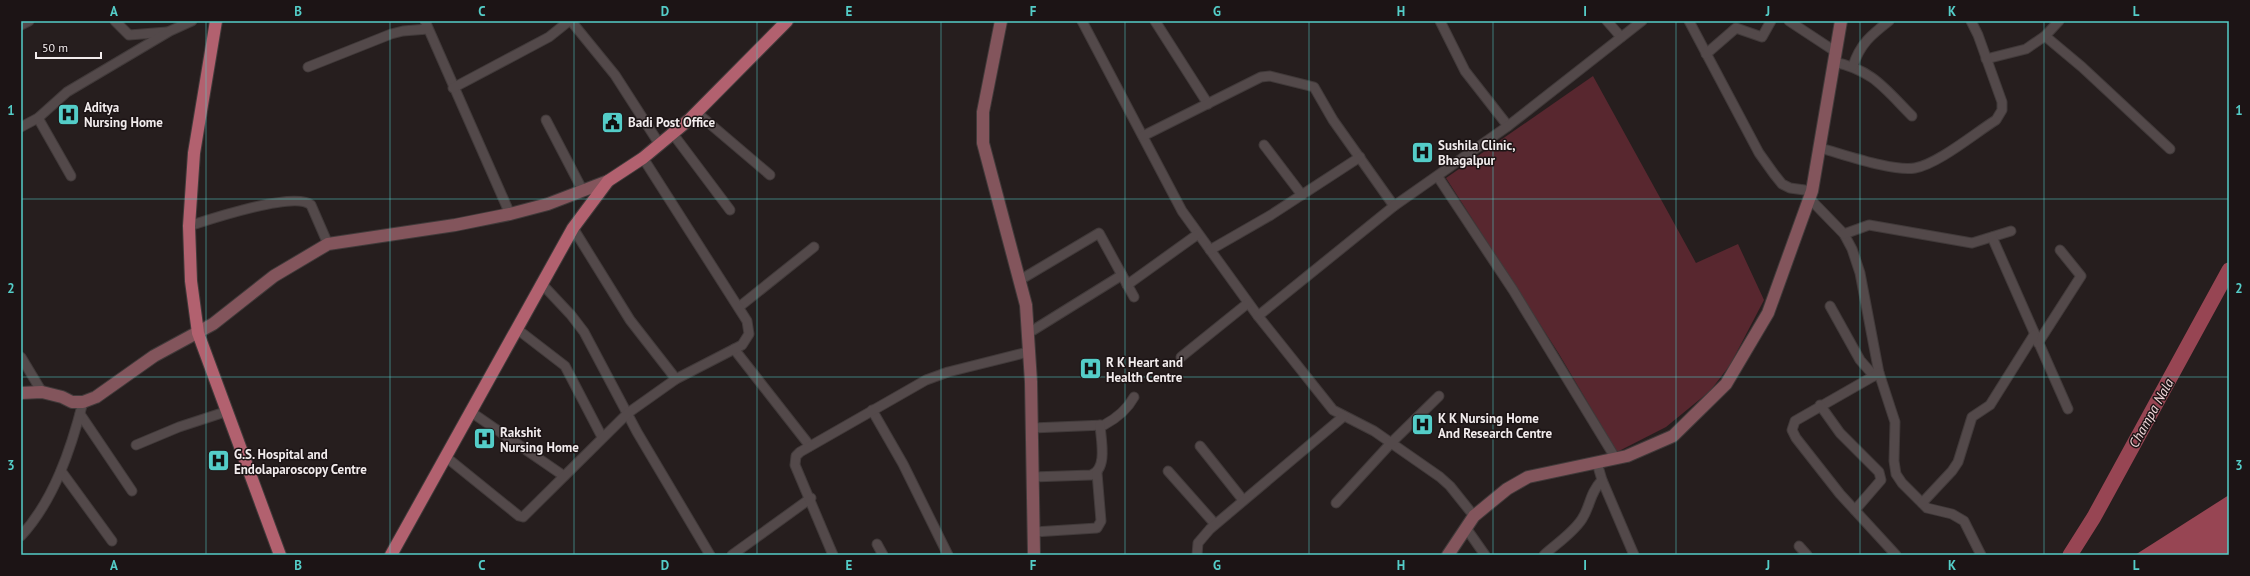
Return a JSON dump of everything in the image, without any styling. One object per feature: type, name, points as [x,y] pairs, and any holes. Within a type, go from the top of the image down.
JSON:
[{"type":"main road","points":[[216,21],[194,153],[189,226],[191,281],[198,333],[280,555]]},
{"type":"main road","points":[[391,555],[541,283],[573,228],[608,180],[643,158],[673,134],[787,21]]},
{"type":"street","points":[[21,25],[29,21]]},
{"type":"street","points":[[115,21],[129,35],[170,31]]},
{"type":"street","points":[[21,127],[38,118],[67,92],[170,31],[192,21]]},
{"type":"street","points":[[453,88],[549,37],[570,21],[614,75],[660,145]]},
{"type":"street","points":[[1001,21],[983,112],[983,143],[1026,305],[1032,428],[1034,555]]},
{"type":"street","points":[[1082,21],[1182,210],[1258,316],[1333,410],[1392,442],[1440,477],[1450,486],[1474,516]]},
{"type":"street","points":[[1155,21],[1208,104]]},
{"type":"street","points":[[1440,21],[1465,71],[1508,126]]},
{"type":"street","points":[[1607,21],[1621,37]]},
{"type":"street","points":[[1258,316],[1394,206],[1508,126],[1642,21]]},
{"type":"street","points":[[1689,21],[1759,153],[1774,174],[1782,184],[1811,195],[1844,234],[1852,248],[1860,273],[1877,375],[1894,422],[1894,461],[1896,474],[1902,483],[1922,503],[1932,510],[1959,517],[1972,534],[1981,555]]},
{"type":"street","points":[[1706,54],[1736,28],[1762,37],[1771,21]]},
{"type":"street","points":[[1789,21],[1835,57],[1879,82],[1912,116]]},
{"type":"street","points":[[1448,555],[1474,516],[1507,489],[1528,477],[1627,456],[1673,436],[1726,384],[1768,313],[1811,195],[1841,21]]},
{"type":"street","points":[[1853,66],[1858,51],[1871,36],[1889,21]]},
{"type":"street","points":[[1820,148],[1900,169],[1915,168],[1931,162],[1996,120],[2002,110],[2002,102],[1978,35],[1971,21]]},
{"type":"street","points":[[1986,59],[2026,49],[2045,36],[2056,22]]},
{"type":"street","points":[[308,67],[391,34],[426,25],[510,214]]},
{"type":"street","points":[[2045,36],[2082,67],[2170,149]]},
{"type":"street","points":[[1143,136],[1261,77],[1270,76],[1314,87],[1333,120],[1394,206]]},
{"type":"street","points":[[696,112],[770,175]]},
{"type":"street","points":[[38,118],[71,176]]},
{"type":"street","points":[[546,120],[584,191]]},
{"type":"street","points":[[673,134],[730,210]]},
{"type":"street","points":[[1264,145],[1302,195]]},
{"type":"street","points":[[1210,250],[1302,195],[1360,157]]},
{"type":"street","points":[[446,457],[519,516],[527,515],[602,437],[628,413],[676,379],[734,349],[747,340],[749,334],[747,321],[739,307],[643,158]]},
{"type":"street","points":[[1438,176],[1513,290],[1616,459]]},
{"type":"street","points":[[21,536],[36,516],[61,471],[71,448],[82,408],[154,356],[198,333],[224,316],[274,276],[328,244],[455,225],[510,214],[548,204],[584,191],[608,180]]},
{"type":"street","points":[[189,226],[255,207],[299,199],[307,201],[311,205],[328,244]]},
{"type":"street","points":[[1844,234],[1869,225],[1962,243],[1972,243],[2011,231]]},
{"type":"street","points":[[573,228],[630,320],[676,379]]},
{"type":"street","points":[[1020,280],[1099,233],[1134,297]]},
{"type":"street","points":[[1127,285],[1198,234]]},
{"type":"street","points":[[1992,237],[2068,409]]},
{"type":"street","points":[[739,307],[814,247]]},
{"type":"street","points":[[1922,503],[1952,471],[1958,462],[1972,417],[1990,405],[2081,276],[2060,250]]},
{"type":"street","points":[[1027,334],[1122,275]]},
{"type":"street","points":[[541,283],[578,324],[628,413],[637,432],[710,555]]},
{"type":"street","points":[[1180,357],[1248,303]]},
{"type":"street","points":[[1830,306],[1860,360],[1877,375]]},
{"type":"street","points":[[517,329],[565,366],[602,437]]},
{"type":"street","points":[[734,349],[810,446]]},
{"type":"street","points":[[833,555],[795,460],[800,452],[926,380],[948,372],[1028,352]]},
{"type":"street","points":[[21,357],[42,392]]},
{"type":"street","points":[[1877,375],[1820,405],[1795,421],[1792,430],[1796,438],[1840,494],[1896,555]]},
{"type":"street","points":[[21,393],[42,392],[62,396],[82,408],[132,491]]},
{"type":"street","points":[[1336,503],[1392,442],[1439,396]]},
{"type":"street","points":[[1032,428],[1100,425],[1114,420],[1129,407],[1134,397]]},
{"type":"street","points":[[1820,405],[1840,433],[1879,472],[1881,480],[1855,510]]},
{"type":"street","points":[[872,410],[903,464],[948,555]]},
{"type":"street","points":[[136,445],[179,427],[228,411]]},
{"type":"street","points":[[471,412],[564,476]]},
{"type":"street","points":[[1197,555],[1195,550],[1198,543],[1216,524],[1344,416]]},
{"type":"street","points":[[1032,477],[1091,475],[1097,473],[1101,469],[1102,462],[1100,425]]},
{"type":"street","points":[[1200,446],[1243,500]]},
{"type":"street","points":[[1597,463],[1602,480],[1634,555]]},
{"type":"street","points":[[61,471],[112,541]]},
{"type":"street","points":[[1168,471],[1216,524]]},
{"type":"street","points":[[1034,532],[1097,528],[1101,521],[1097,473]]},
{"type":"street","points":[[1544,555],[1575,528],[1582,519],[1593,489],[1602,480]]},
{"type":"street","points":[[732,555],[810,498]]},
{"type":"street","points":[[1466,528],[1485,555]]},
{"type":"street","points":[[877,544],[883,555]]},
{"type":"street","points":[[1799,546],[1807,555]]},
{"type":"shaded area","points":[[1593,76],[1696,263],[1738,244],[1764,300],[1730,365],[1710,391],[1666,427],[1617,452],[1559,354],[1446,178]]},
{"type":"shaded area","points":[[2229,495],[2229,555],[2135,555]]},
{"type":"waterway","name":"Champa Nala","points":[[2070,555],[2094,517],[2229,270]]},
{"type":"place","name":"Aditya Nursing Home","points":[[69,114]]},
{"type":"place","name":"Badi Post Office","points":[[612,122]]},
{"type":"place","name":"Sushila Clinic, Bhagalpur","points":[[1422,152]]},
{"type":"place","name":"R K Heart and Health Centre","points":[[1090,369]]},
{"type":"place","name":"K K Nursing Home And Research Centre","points":[[1422,425]]},
{"type":"place","name":"Rakshit Nursing Home","points":[[485,439]]},
{"type":"place","name":"G.S. Hospital and Endolaparoscopy Centre","points":[[218,461]]}]
